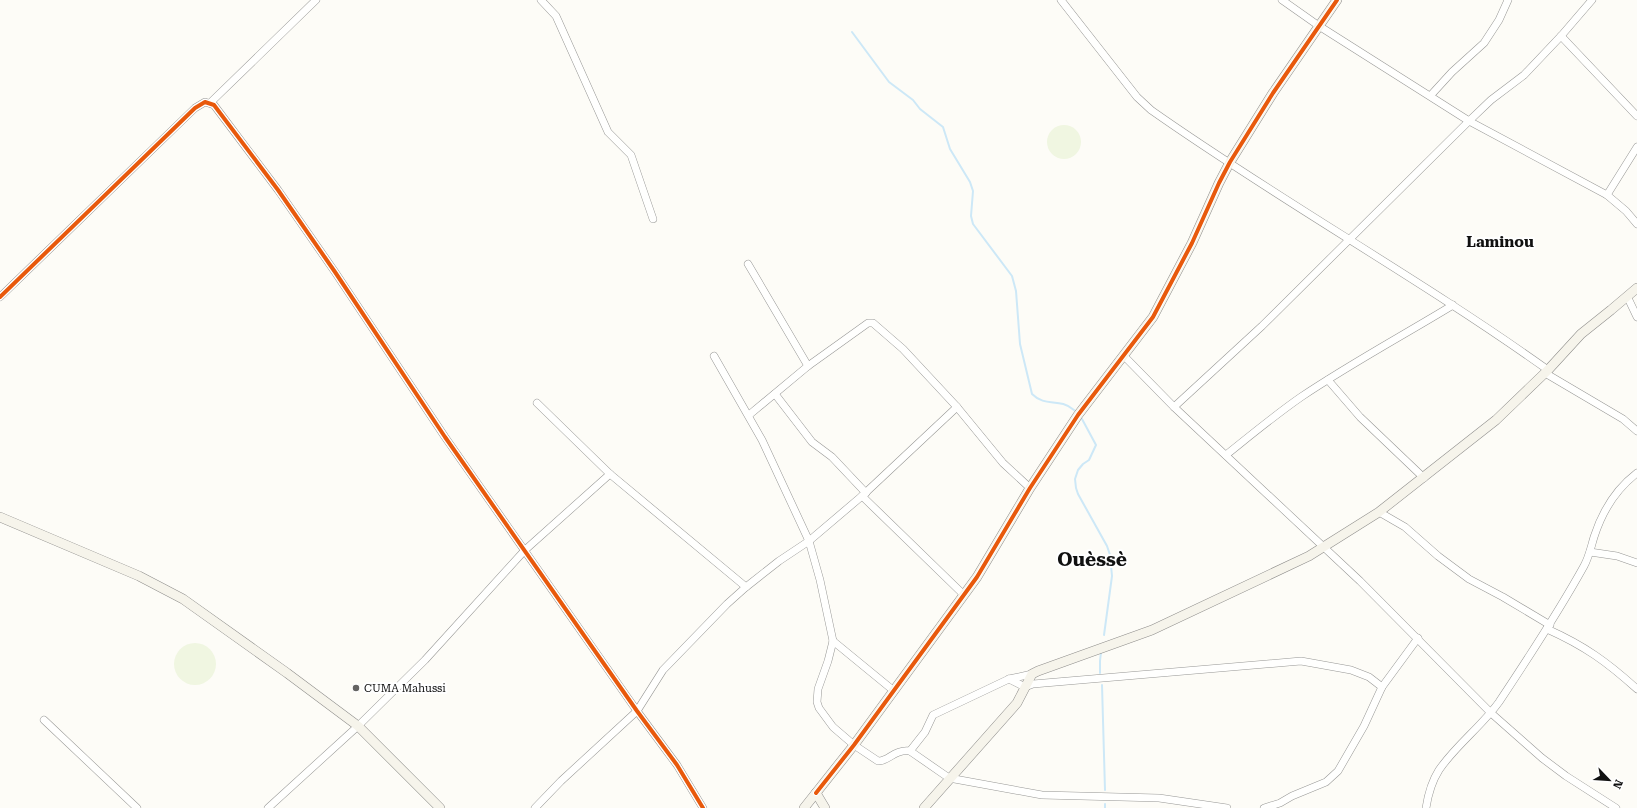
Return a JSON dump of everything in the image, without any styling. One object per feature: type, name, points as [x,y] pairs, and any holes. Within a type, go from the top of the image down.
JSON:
[{"type":"street","points":[[0,298],[195,108],[205,102],[210,102],[316,0]]},
{"type":"street","points":[[541,0],[556,16],[608,132],[631,155],[653,219]]},
{"type":"street","points":[[1061,0],[1144,103],[1171,124],[1287,200],[1492,330],[1546,371],[1623,419],[1637,431]]},
{"type":"street","points":[[1282,0],[1319,26],[1431,95],[1469,121],[1607,195],[1637,224]]},
{"type":"street","points":[[804,808],[854,745],[964,595],[991,554],[1030,488],[1078,415],[1153,317],[1192,243],[1230,162],[1273,93],[1337,0]]},
{"type":"street","points":[[1431,95],[1452,72],[1484,43],[1499,20],[1508,0]]},
{"type":"street","points":[[1174,407],[1262,326],[1491,100],[1524,74],[1561,36],[1592,0]]},
{"type":"street","points":[[1561,36],[1637,116]]},
{"type":"street","points":[[210,102],[221,112],[278,190],[335,272],[445,437],[676,765],[703,808]]},
{"type":"street","points":[[1607,195],[1637,146]]},
{"type":"street","points":[[748,264],[808,366]]},
{"type":"street","points":[[910,751],[925,732],[933,715],[1009,679],[1032,674],[1152,630],[1324,548],[1379,512],[1496,420],[1581,334],[1637,288]]},
{"type":"street","points":[[1627,296],[1637,317]]},
{"type":"street","points":[[1226,454],[1275,415],[1328,380],[1453,305]]},
{"type":"street","points":[[749,415],[808,366],[868,323],[873,323],[903,349],[958,407],[1003,462],[1030,488]]},
{"type":"street","points":[[714,356],[762,440],[809,541],[820,580],[833,641],[818,689],[817,702],[823,715],[833,727],[854,745],[881,761],[895,753],[910,751],[949,778],[1042,795],[1159,798],[1227,808]]},
{"type":"street","points":[[1124,356],[1174,407],[1226,454],[1418,638],[1491,713],[1542,758],[1566,776],[1616,808]]},
{"type":"street","points":[[1328,380],[1360,417],[1424,478]]},
{"type":"street","points":[[775,394],[812,442],[832,457],[864,495],[964,595]]},
{"type":"street","points":[[537,403],[610,474],[746,587]]},
{"type":"street","points":[[536,808],[561,781],[637,711],[663,670],[701,630],[746,587],[779,561],[809,541],[864,495],[958,407]]},
{"type":"street","points":[[1426,808],[1433,782],[1439,771],[1446,760],[1491,713],[1549,627],[1585,564],[1607,506],[1622,487],[1637,473]]},
{"type":"street","points":[[268,808],[358,726],[425,660],[526,550],[610,474]]},
{"type":"street","points":[[1379,512],[1405,527],[1438,556],[1469,579],[1503,597],[1607,663],[1637,690]]},
{"type":"street","points":[[0,517],[169,590],[281,668],[358,726],[440,808]]},
{"type":"street","points":[[1590,552],[1617,556],[1637,563]]},
{"type":"street","points":[[1264,808],[1280,803],[1292,796],[1326,782],[1338,771],[1364,726],[1382,687],[1418,638]]},
{"type":"street","points":[[833,641],[894,691]]},
{"type":"street","points":[[1009,679],[1025,687],[1033,684],[1300,661],[1351,670],[1369,677],[1382,687]]},
{"type":"street","points":[[924,808],[949,778],[1017,704],[1032,674]]},
{"type":"street","points":[[44,720],[138,808]]},
{"type":"street","points":[[816,793],[825,808]]},
{"type":"green space","points":[[1064,125],[1076,130],[1081,142],[1076,154],[1064,159],[1052,154],[1047,142],[1052,130]]},
{"type":"green space","points":[[195,643],[210,649],[216,664],[210,679],[195,685],[180,679],[174,664],[180,649]]},
{"type":"waterway","points":[[852,32],[889,82],[913,100],[920,109],[943,127],[950,149],[970,182],[973,191],[971,216],[973,224],[1012,276],[1016,291],[1020,344],[1032,394],[1042,401],[1063,404],[1074,410]]},
{"type":"waterway","points":[[1082,419],[1096,445],[1089,460],[1078,470],[1075,479],[1076,488],[1107,546],[1110,555],[1112,576],[1104,635]]},
{"type":"waterway","points":[[1100,673],[1101,652]]},
{"type":"waterway","points":[[1102,685],[1105,790]]},
{"type":"cycle path","points":[[816,793],[854,745],[977,577],[1030,488],[1078,415],[1153,317],[1192,243],[1230,162],[1273,93],[1337,0]]},
{"type":"cycle path","points":[[0,297],[195,108],[205,102],[214,105],[278,190],[335,272],[445,437],[637,711],[677,765],[703,808]]},
{"type":"place","name":"CUMA Mahussi","points":[[356,688]]},
{"type":"district","name":"Laminou","points":[[1500,242]]},
{"type":"district","name":"Ouèssè","points":[[1092,559]]}]
